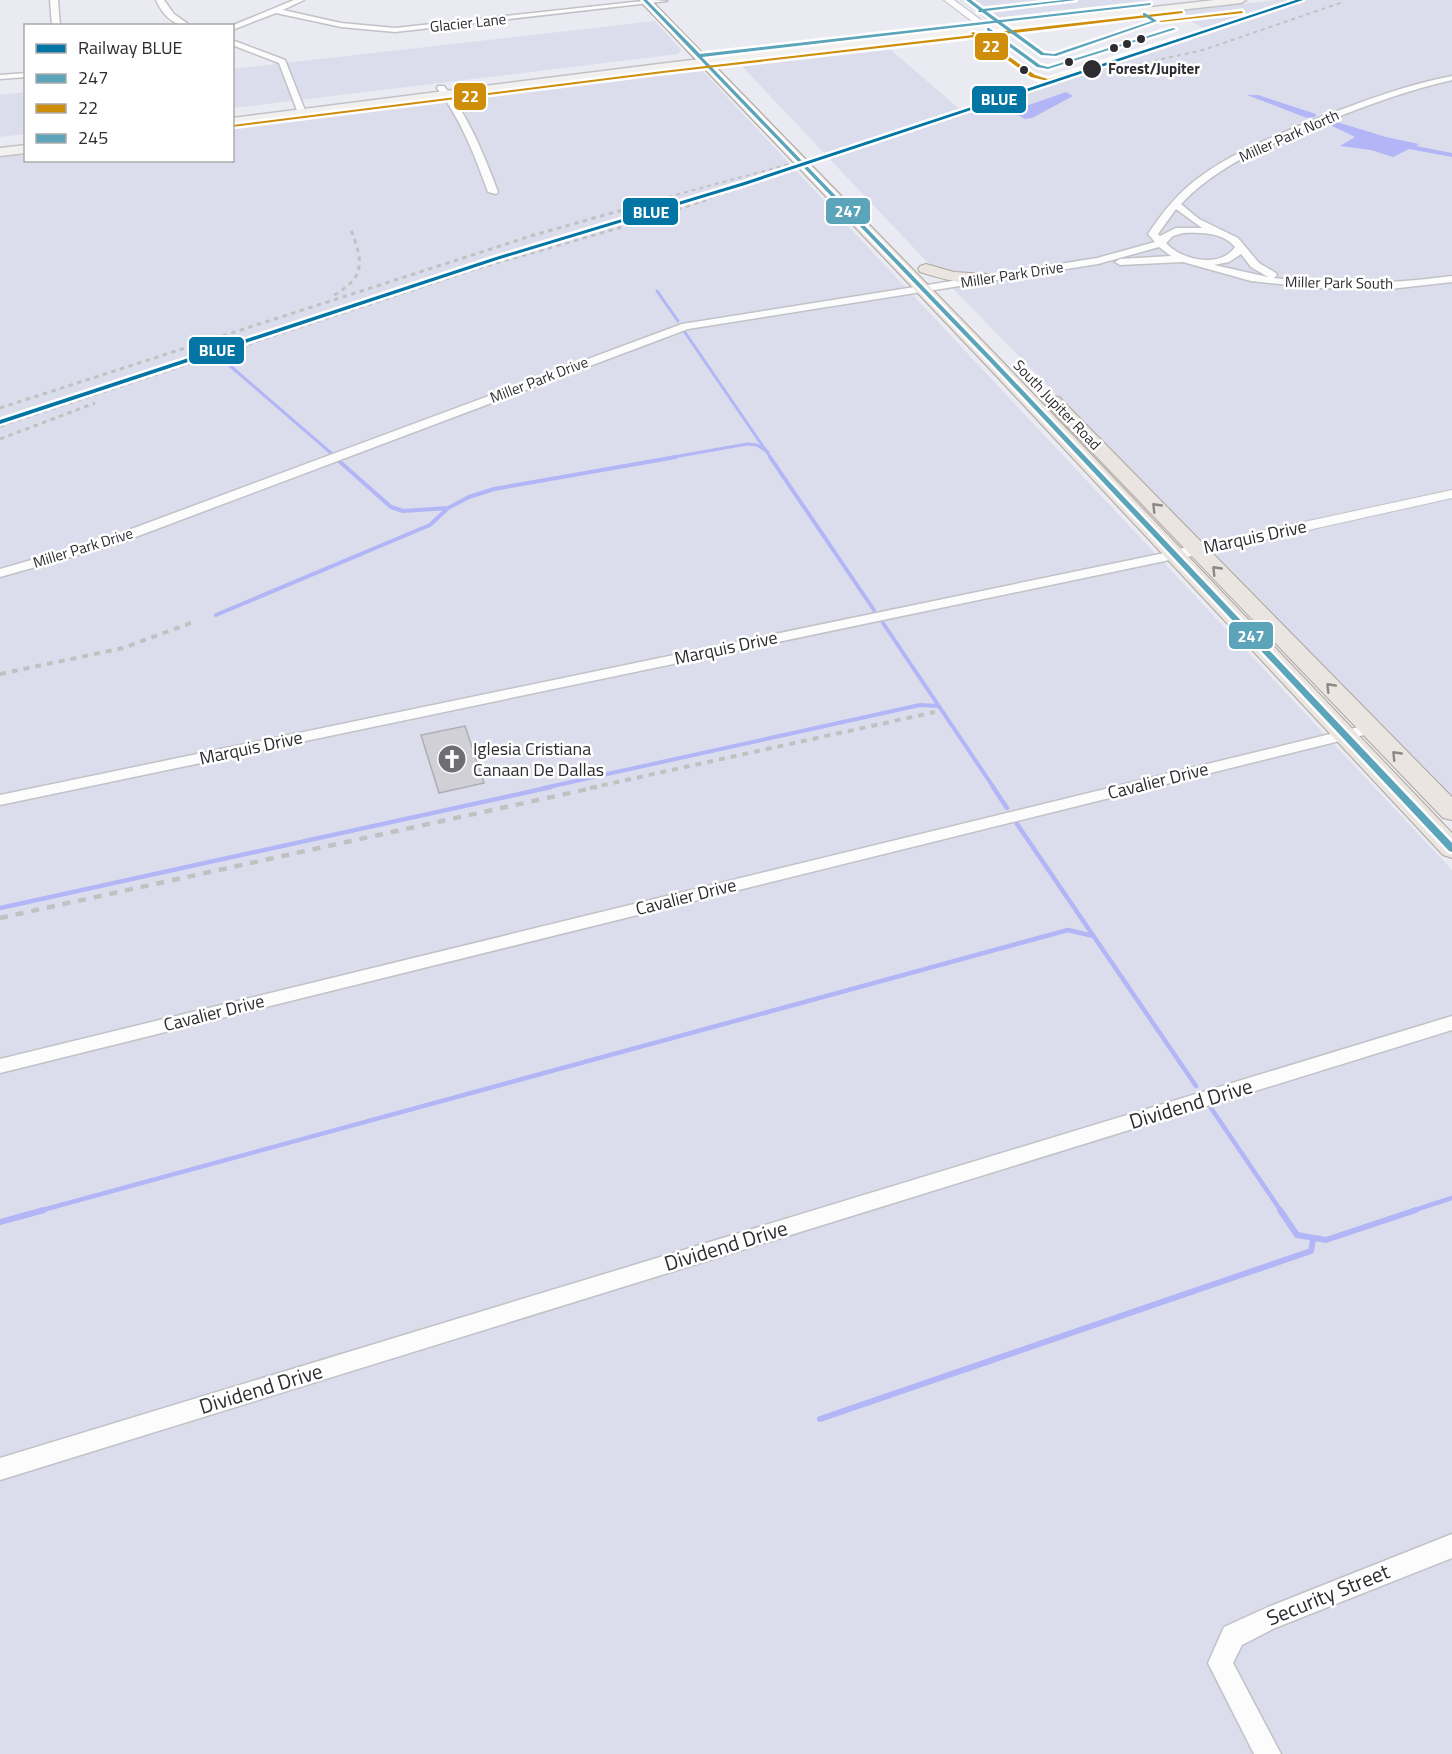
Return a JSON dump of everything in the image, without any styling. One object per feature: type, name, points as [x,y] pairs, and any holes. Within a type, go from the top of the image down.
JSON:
[{"type":"main road","points":[[1155,6],[1181,0]]},
{"type":"main road","points":[[234,122],[301,110],[710,58],[1155,6],[1241,0]]},
{"type":"main road","name":"South Jupiter Road","points":[[646,1],[710,58],[742,82]]},
{"type":"main road","name":"South Jupiter Road","points":[[662,1],[759,118],[1452,849]]},
{"type":"main road","points":[[234,114],[301,110]]},
{"type":"main road","points":[[759,118],[776,116]]},
{"type":"main road","points":[[0,143],[24,140]]},
{"type":"main road","points":[[0,152],[24,149]]},
{"type":"main road","points":[[849,212],[867,209],[888,231]]},
{"type":"main road","name":"South Jupiter Road","points":[[987,279],[952,277],[923,265],[1452,812]]},
{"type":"main road","points":[[1034,406],[1054,402]]},
{"type":"street","points":[[54,0],[56,24]]},
{"type":"street","points":[[160,0],[173,18],[184,24]]},
{"type":"street","points":[[234,27],[300,0]]},
{"type":"street","points":[[948,0],[984,26]]},
{"type":"street","name":"Glacier Lane","points":[[275,10],[341,25],[395,30],[662,1]]},
{"type":"street","points":[[234,43],[282,62],[301,110]]},
{"type":"street","points":[[0,77],[24,75]]},
{"type":"street","name":"Miller Park North","points":[[1161,243],[1154,234],[1176,204],[1205,177],[1257,147],[1381,97],[1452,78]]},
{"type":"street","points":[[445,91],[486,172],[493,192]]},
{"type":"street","points":[[1172,233],[1176,220],[1176,204]]},
{"type":"street","points":[[1176,204],[1196,221],[1234,240],[1248,259],[1263,271],[1306,284]]},
{"type":"street","points":[[1098,261],[1161,243],[1166,236],[1172,233],[1197,230],[1222,235]]},
{"type":"street","points":[[1161,243],[1166,250],[1188,260],[1208,262],[1227,260],[1238,253],[1240,247]]},
{"type":"street","name":"Miller Park South","points":[[1098,261],[1188,260],[1203,266],[1281,282],[1306,284],[1390,285],[1452,279]]},
{"type":"street","name":"Miller Park Drive","points":[[0,573],[112,541],[686,326],[1098,261]]},
{"type":"street","name":"Marquis Drive","points":[[0,800],[1174,555],[1452,494]]},
{"type":"street","name":"Cavalier Drive","points":[[0,1066],[1371,729]]},
{"type":"street","name":"Dividend Drive","points":[[0,1469],[1452,1023]]},
{"type":"street","name":"Security Street","points":[[1268,1754],[1220,1663],[1233,1636],[1276,1615],[1452,1546]]},
{"type":"shaded area","points":[[960,0],[1152,0],[986,19]]},
{"type":"shaded area","points":[[1276,0],[1452,0],[1452,801],[930,265],[737,61],[885,45],[964,113],[1210,32],[1175,12]]},
{"type":"shaded area","points":[[655,21],[681,50],[678,54],[234,108],[234,69]]},
{"type":"shaded area","points":[[697,65],[1452,870],[1452,1754],[0,1754],[0,152],[24,149],[24,162],[234,162],[234,123]]},
{"type":"shaded area","points":[[24,92],[24,134],[0,137],[0,95]]},
{"type":"water","points":[[1066,92],[1073,96],[1032,118],[1025,119],[1012,111]]},
{"type":"water","points":[[1247,95],[1258,95],[1316,114],[1315,117],[1307,118]]},
{"type":"water","points":[[1337,122],[1419,144],[1416,146],[1452,153],[1452,157],[1409,149],[1393,157],[1371,150],[1340,146],[1355,137],[1330,125]]},
{"type":"building","name":"Iglesia Cristiana Canaan De Dallas","points":[[465,726],[484,783],[439,793],[421,735]]},
{"type":"waterway","points":[[657,291],[678,321]]},
{"type":"waterway","points":[[684,331],[766,451]]},
{"type":"waterway","points":[[228,364],[331,453]]},
{"type":"waterway","points":[[668,458],[747,444],[757,445],[766,451]]},
{"type":"waterway","points":[[766,451],[771,458]]},
{"type":"waterway","points":[[448,508],[469,497],[494,489],[676,457]]},
{"type":"waterway","points":[[770,457],[874,610]]},
{"type":"waterway","points":[[339,461],[391,507],[403,511],[448,508]]},
{"type":"waterway","points":[[216,615],[430,525],[448,508]]},
{"type":"waterway","points":[[883,623],[994,788]]},
{"type":"waterway","points":[[544,788],[920,705],[938,706]]},
{"type":"waterway","points":[[0,908],[551,787]]},
{"type":"waterway","points":[[993,787],[1007,808]]},
{"type":"waterway","points":[[1017,824],[1196,1086]]},
{"type":"waterway","points":[[39,1211],[1068,930],[1093,936]]},
{"type":"waterway","points":[[1211,1108],[1281,1211]]},
{"type":"waterway","points":[[1412,1211],[1452,1198]]},
{"type":"waterway","points":[[0,1222],[44,1210]]},
{"type":"waterway","points":[[1280,1210],[1297,1235],[1326,1240],[1416,1210]]},
{"type":"waterway","points":[[820,1419],[1311,1251],[1313,1240]]},
{"type":"railway","points":[[701,201],[1308,0]]},
{"type":"railway","points":[[1130,66],[1203,50],[1343,2]]},
{"type":"railway","points":[[653,201],[797,162]]},
{"type":"railway","points":[[0,408],[534,235],[658,200]]},
{"type":"railway","points":[[0,426],[479,268],[629,225],[706,200]]},
{"type":"railway","points":[[334,295],[352,282],[357,275],[358,251],[351,230]]},
{"type":"railway","points":[[0,439],[95,403]]},
{"type":"railway","points":[[0,674],[123,648],[196,621]]},
{"type":"railway","points":[[590,788],[935,712]]},
{"type":"railway","points":[[0,918],[597,787]]},
{"type":"rail line","name":"BLUE","points":[[0,422],[498,258],[743,184],[1301,0]]},
{"type":"transit line","name":"247","points":[[645,0],[994,363],[1452,849]]},
{"type":"transit line","name":"245","points":[[968,0],[1043,54],[1054,55],[1155,21],[1144,14]]},
{"type":"transit line","name":"245","points":[[979,11],[1074,0]]},
{"type":"transit line","name":"247","points":[[698,56],[1150,4]]},
{"type":"transit line","name":"22","points":[[234,126],[663,72],[1182,12]]},
{"type":"transit line","name":"22","points":[[1161,21],[1242,12]]},
{"type":"transit line","name":"247","points":[[988,29],[1039,66],[1048,68],[1174,29]]},
{"type":"transit line","name":"22","points":[[973,33],[1033,76],[1048,80],[1178,40]]},
{"type":"place","name":"Forest/Jupiter","points":[[1092,69]]},
{"type":"place","name":"Iglesia Cristiana Canaan De Dallas","points":[[452,759]]}]
